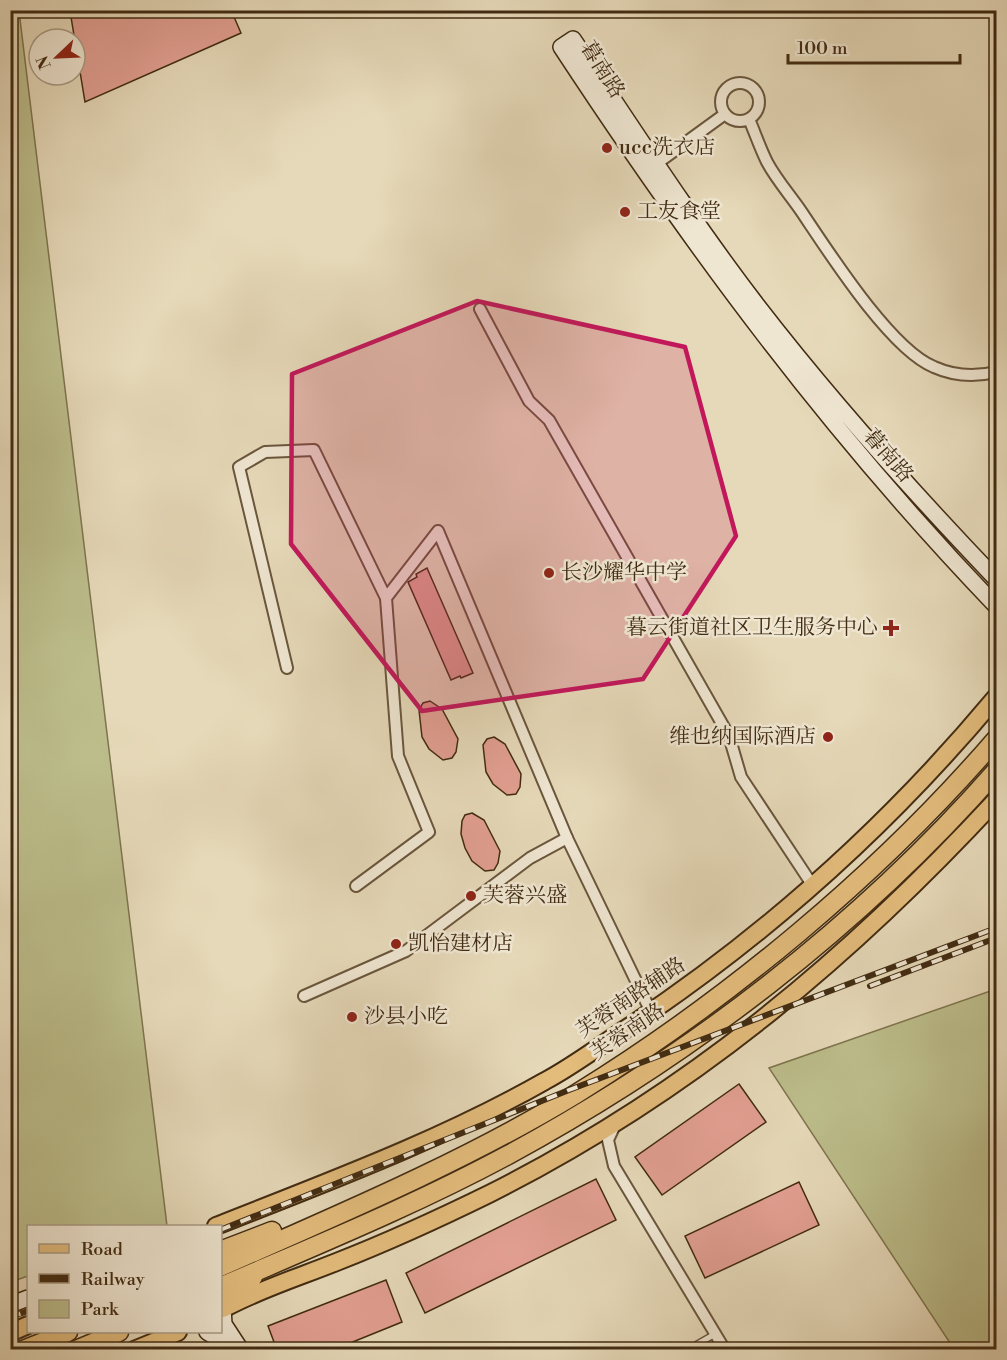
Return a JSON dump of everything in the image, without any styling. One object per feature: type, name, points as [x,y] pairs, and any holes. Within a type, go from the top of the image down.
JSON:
[{"type":"highway","name":"芙蓉南路","points":[[222,1266],[382,1194],[468,1151],[574,1095],[648,1047],[718,997],[861,878],[943,799],[996,739]]},
{"type":"highway","name":"芙蓉南路","points":[[222,1286],[383,1216],[508,1155],[629,1083],[736,1007],[830,934],[932,841],[996,771]]},
{"type":"highway","points":[[222,1250],[468,1151]]},
{"type":"highway","points":[[222,1309],[260,1270]]},
{"type":"highway","points":[[23,1350],[66,1333]]},
{"type":"highway","points":[[76,1350],[117,1333]]},
{"type":"main road","name":"暮南路","points":[[994,604],[944,551],[821,410],[743,310],[651,168],[573,39],[561,47],[651,168],[832,399],[996,577]]},
{"type":"main road","name":"芙蓉南路辅路","points":[[221,1225],[402,1151],[526,1092],[651,1012],[707,973],[813,886],[898,808],[996,698]]},
{"type":"main road","points":[[241,1350],[224,1324],[222,1309],[441,1216],[540,1167],[619,1120],[714,1057],[788,1000],[899,900],[996,800]]},
{"type":"main road","points":[[10,1305],[27,1298]]},
{"type":"main road","points":[[10,1333],[27,1325]]},
{"type":"main road","points":[[134,1350],[176,1333]]},
{"type":"main road","points":[[209,1333],[228,1350]]},
{"type":"street","points":[[734,84],[745,84],[755,90],[759,101],[757,111],[749,119],[733,120],[725,114],[721,99],[725,90],[734,84]]},
{"type":"street","points":[[651,168],[725,114]]},
{"type":"street","points":[[749,119],[767,162],[829,252],[865,302],[912,354],[932,367],[954,374],[971,376],[996,372]]},
{"type":"street","points":[[480,309],[529,401],[549,420],[729,736],[741,777],[813,886]]},
{"type":"street","points":[[287,668],[239,467],[265,452],[314,450],[386,598],[398,756],[429,832],[356,886]]},
{"type":"street","points":[[386,598],[438,531],[567,838],[651,1012]]},
{"type":"street","points":[[304,996],[406,951],[530,858],[567,838]]},
{"type":"street","points":[[619,1120],[609,1133],[608,1140],[614,1166],[725,1350]]},
{"type":"lane","points":[[687,1350],[715,1334]]},
{"type":"highlighted area","points":[[477,301],[685,347],[736,536],[643,679],[422,711],[291,544],[292,374]]},
{"type":"green space","points":[[10,11],[19,11],[167,1225],[27,1225],[27,1276],[11,1282]]},
{"type":"green space","points":[[996,989],[996,1349],[954,1349],[769,1068]]},
{"type":"building","points":[[88,10],[231,10],[241,33],[85,102],[83,87],[87,87],[87,27],[73,27],[71,17]]},
{"type":"building","points":[[427,568],[473,673],[461,678],[460,676],[451,680],[408,582]]},
{"type":"building","points":[[430,701],[442,709],[458,739],[456,752],[452,758],[443,760],[429,749],[422,737],[419,710],[423,703]]},
{"type":"building","points":[[494,737],[505,744],[521,774],[520,787],[516,794],[507,795],[493,784],[486,772],[483,745],[487,739]]},
{"type":"building","points":[[472,813],[484,820],[500,851],[494,870],[485,871],[472,861],[465,848],[461,834],[462,821],[465,815]]},
{"type":"building","points":[[739,1084],[766,1122],[662,1195],[635,1157]]},
{"type":"building","points":[[596,1179],[616,1220],[425,1313],[406,1273]]},
{"type":"building","points":[[799,1182],[819,1225],[705,1278],[685,1236]]},
{"type":"building","points":[[386,1280],[402,1322],[333,1350],[277,1350],[268,1326]]},
{"type":"railway","points":[[222,1229],[569,1090],[996,928]]},
{"type":"railway","points":[[870,986],[996,938]]},
{"type":"railway","points":[[10,1317],[27,1311]]},
{"type":"place","name":"ucc洗衣店","points":[[607,148]]},
{"type":"place","name":"工友食堂","points":[[625,212]]},
{"type":"place","name":"长沙耀华中学","points":[[549,573]]},
{"type":"place","name":"暮云街道社区卫生服务中心","points":[[891,628]]},
{"type":"place","name":"维也纳国际酒店","points":[[828,737]]},
{"type":"place","name":"芙蓉兴盛","points":[[471,896]]},
{"type":"place","name":"凯怡建材店","points":[[396,944]]},
{"type":"place","name":"沙县小吃","points":[[352,1017]]}]
